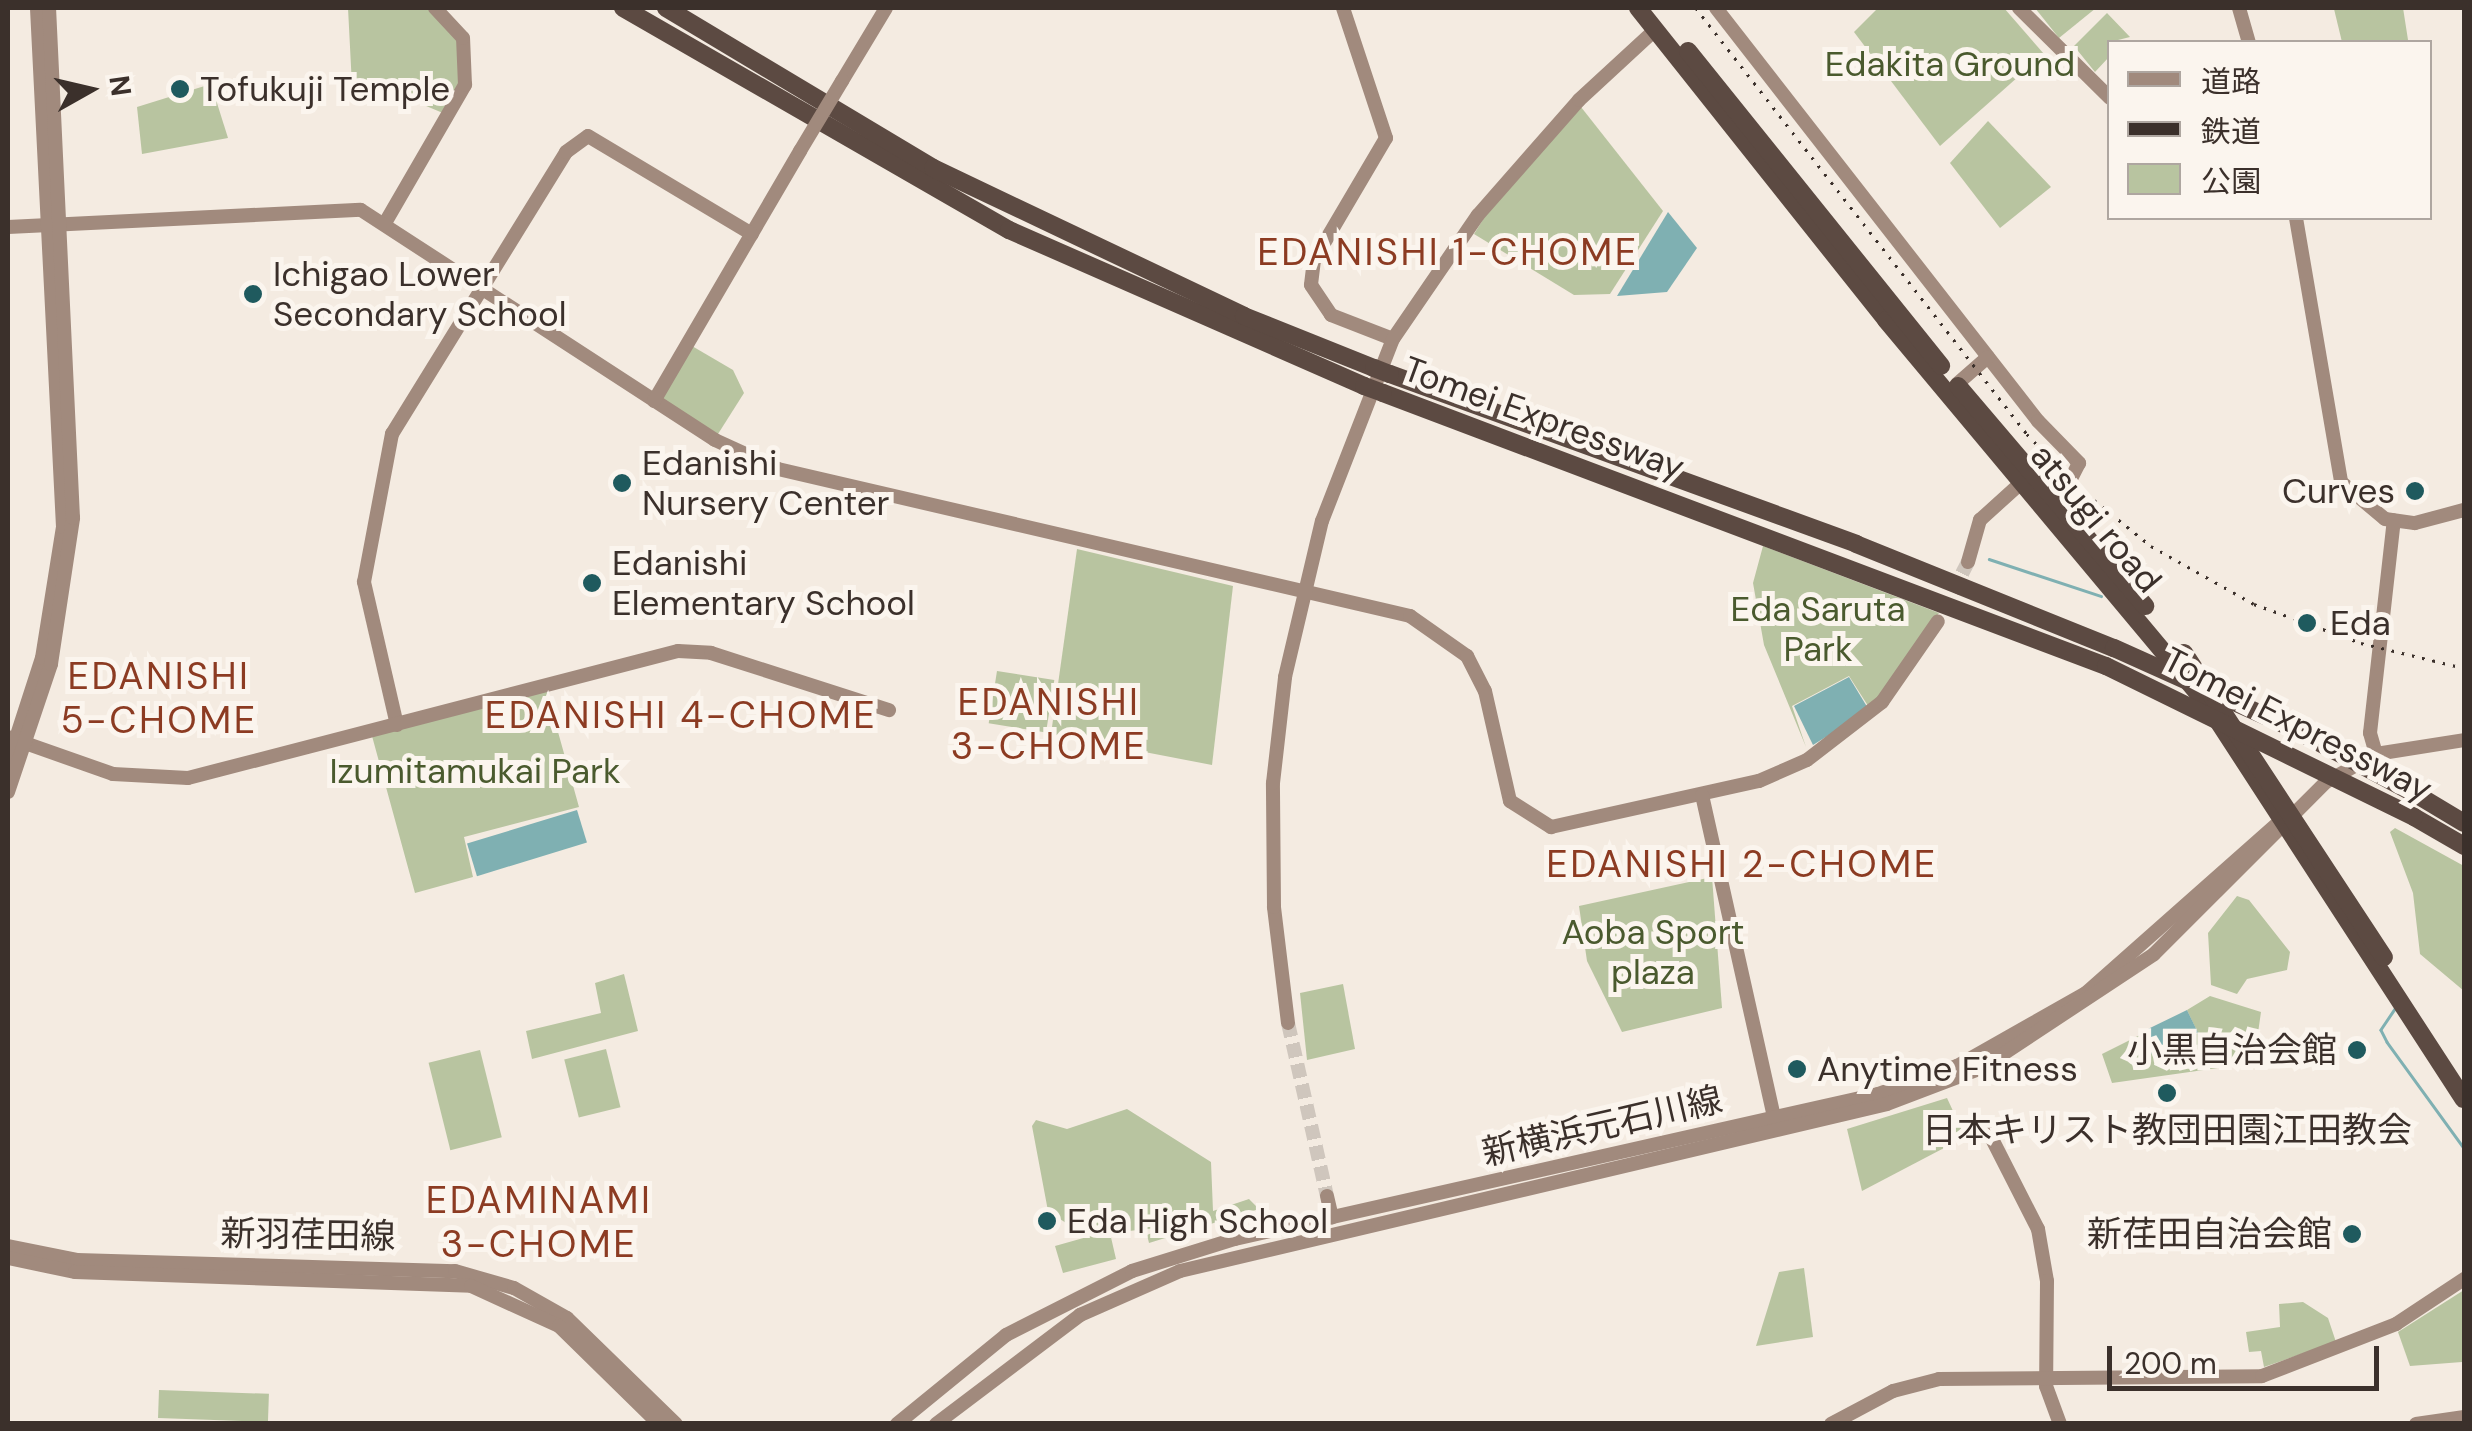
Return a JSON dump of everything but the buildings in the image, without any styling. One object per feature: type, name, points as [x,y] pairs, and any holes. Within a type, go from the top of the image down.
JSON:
[{"type":"highway","name":"Tomei Expressway","points":[[622,8],[1009,230],[1364,386],[2106,666],[2414,817],[2464,846]]},
{"type":"highway","name":"Tomei Expressway","points":[[666,8],[985,195],[1382,371],[1856,544],[2114,648],[2294,728],[2464,823]]},
{"type":"highway","name":"atsugi road","points":[[1638,8],[2022,482],[2175,661],[2464,1079]]},
{"type":"highway","name":"atsugi road","points":[[1654,8],[1956,384],[2218,697],[2287,819]]},
{"type":"highway","name":"atsugi road","points":[[2405,998],[2464,1099]]},
{"type":"street","points":[[37,8],[56,225]]},
{"type":"street","points":[[8,763],[52,664],[73,518],[56,225],[49,8]]},
{"type":"street","points":[[385,223],[465,86],[464,38],[436,8]]},
{"type":"street","points":[[654,401],[886,8]]},
{"type":"street","points":[[1343,8],[1386,138],[1314,260],[1311,285],[1331,315],[1393,340]]},
{"type":"street","points":[[2019,8],[2107,95]]},
{"type":"street","points":[[2239,8],[2248,40]]},
{"type":"street","points":[[1724,11],[1988,357],[2079,463],[2058,504]]},
{"type":"street","points":[[1288,1023],[1272,817],[1302,591],[1393,340],[1502,182],[1656,29]]},
{"type":"street","points":[[397,725],[364,582],[381,482],[407,401],[566,152],[588,136],[752,234]]},
{"type":"street","points":[[8,227],[338,206],[385,223],[731,449],[815,481],[1410,616],[1455,643],[1486,692],[1510,801],[1540,824],[1702,795],[1780,772],[1846,735],[1890,694],[1938,621]]},
{"type":"street","points":[[2296,220],[2333,460],[2353,498],[2394,520],[2464,510]]},
{"type":"street","points":[[1956,384],[1988,357]]},
{"type":"street","points":[[1968,562],[1980,520],[2022,482]]},
{"type":"street","points":[[2394,520],[2370,733],[2376,754],[2464,740]]},
{"type":"street","points":[[17,740],[114,774],[188,778],[678,652],[711,653],[889,710]]},
{"type":"street","points":[[8,792],[17,740]]},
{"type":"street","name":"新横浜元石川線","points":[[897,1424],[1006,1335],[1084,1293],[1184,1254],[1332,1217],[1902,1099],[2030,1041],[2154,954],[2326,782],[2376,754]]},
{"type":"street","points":[[1702,795],[1776,1123]]},
{"type":"street","name":"新横浜元石川線","points":[[936,1424],[1080,1315],[1180,1271],[1776,1123]]},
{"type":"street","points":[[1988,1133],[2038,1229],[2047,1281],[2046,1379],[2060,1424]]},
{"type":"street","points":[[1327,1196],[1332,1217]]},
{"type":"street","name":"新羽荏田線","points":[[8,1246],[76,1260],[472,1276],[567,1318],[676,1424]]},
{"type":"street","name":"新羽荏田線","points":[[8,1258],[76,1272],[471,1286],[558,1326],[659,1424]]},
{"type":"street","points":[[1830,1424],[1927,1380],[2262,1376],[2396,1324],[2464,1279]]},
{"type":"street","points":[[2416,1424],[2464,1416]]},
{"type":"green space","points":[[348,8],[435,8],[468,53],[450,116],[388,90],[352,86]]},
{"type":"green space","name":"Edakita Ground","points":[[1878,8],[2004,8],[2044,54],[1940,146],[1854,32]]},
{"type":"green space","points":[[2035,8],[2096,8],[2059,38]]},
{"type":"green space","points":[[2403,8],[2408,40],[2342,40],[2334,9]]},
{"type":"green space","points":[[2107,13],[2130,37],[2107,40],[2107,59],[2095,72],[2074,46]]},
{"type":"green space","points":[[211,84],[228,138],[142,154],[137,107]]},
{"type":"green space","points":[[1581,107],[1663,211],[1610,294],[1574,295],[1474,234],[1504,186]]},
{"type":"green space","points":[[1988,121],[2051,187],[2000,228],[1950,163]]},
{"type":"green space","points":[[692,346],[733,370],[744,393],[718,434],[661,399]]},
{"type":"green space","name":"Eda Saruta Park","points":[[1763,546],[1939,613],[1870,709],[1849,676],[1792,706],[1806,747],[1764,645],[1753,583]]},
{"type":"green space","points":[[1077,549],[1233,586],[1212,765],[1051,734]]},
{"type":"green space","points":[[997,671],[1054,680],[1046,732],[989,723]]},
{"type":"green space","name":"Izumitamukai Park","points":[[546,689],[579,807],[464,837],[473,877],[415,893],[372,736]]},
{"type":"green space","points":[[2395,828],[2464,866],[2464,991],[2420,954],[2413,893],[2390,832]]},
{"type":"green space","name":"Aoba Sport plaza","points":[[1712,877],[1722,1008],[1622,1032],[1587,961],[1579,906]]},
{"type":"green space","points":[[2237,896],[2249,900],[2290,952],[2287,970],[2247,979],[2237,994],[2211,985],[2208,933]]},
{"type":"green space","points":[[624,974],[638,1031],[532,1059],[526,1031],[601,1013],[595,983]]},
{"type":"green space","points":[[1343,984],[1355,1049],[1307,1060],[1300,993]]},
{"type":"green space","points":[[2210,996],[2261,1012],[2257,1040],[2238,1051],[2239,1065],[2112,1083],[2102,1054],[2142,1034],[2153,1056],[2198,1033],[2187,1010]]},
{"type":"green space","points":[[606,1049],[621,1107],[579,1118],[564,1059]]},
{"type":"green space","points":[[480,1050],[502,1137],[450,1150],[429,1063]]},
{"type":"green space","points":[[1947,1098],[1965,1137],[1862,1191],[1847,1129]]},
{"type":"green space","points":[[1127,1109],[1211,1162],[1213,1211],[1249,1199],[1259,1209],[1149,1243],[1147,1235],[1166,1227],[1110,1233],[1116,1259],[1063,1273],[1055,1246],[1087,1237],[1048,1211],[1032,1126],[1036,1120],[1067,1129]]},
{"type":"green space","points":[[1804,1268],[1813,1337],[1756,1346],[1779,1272]]},
{"type":"green space","points":[[2464,1290],[2462,1362],[2410,1366],[2398,1332]]},
{"type":"green space","points":[[2303,1302],[2328,1318],[2336,1342],[2264,1367],[2261,1351],[2249,1352],[2246,1332],[2280,1327],[2279,1304]]},
{"type":"green space","points":[[159,1390],[269,1394],[268,1422],[158,1418]]},
{"type":"water","points":[[1668,212],[1697,248],[1667,292],[1617,296]]},
{"type":"water","points":[[1849,677],[1869,710],[1813,745],[1794,706]]},
{"type":"water","points":[[577,810],[587,843],[477,876],[467,844]]},
{"type":"water","points":[[2187,1010],[2198,1032],[2152,1055],[2141,1032]]},
{"type":"waterway","points":[[1989,559],[2101,596]]},
{"type":"waterway","points":[[2395,1009],[2381,1030],[2464,1148]]},
{"type":"tunnel","points":[[1943,611],[1968,562]]},
{"type":"tunnel","points":[[1288,1023],[1327,1196]]},
{"type":"railway","points":[[1696,8],[2027,434],[2078,487],[2151,546],[2254,604],[2361,643],[2464,668]]},
{"type":"place","name":"Tofukuji Temple","points":[[180,89]]},
{"type":"place","name":"Ichigao Lower Secondary School","points":[[253,294]]},
{"type":"place","name":"Edanishi Nursery Center","points":[[622,483]]},
{"type":"place","name":"Curves","points":[[2415,491]]},
{"type":"place","name":"Edanishi Elementary School","points":[[592,583]]},
{"type":"place","name":"Eda","points":[[2307,623]]},
{"type":"place","name":"小黒自治会館","points":[[2357,1050]]},
{"type":"place","name":"Anytime Fitness","points":[[1797,1069]]},
{"type":"place","name":"日本キリスト教団田園江田教会","points":[[2167,1093]]},
{"type":"place","name":"Eda High School","points":[[1047,1221]]},
{"type":"place","name":"新荏田自治会館","points":[[2352,1234]]},
{"type":"district","name":"EDANISHI 1-CHOME","points":[[1448,253]]},
{"type":"district","name":"EDANISHI 5-CHOME","points":[[159,699]]},
{"type":"district","name":"EDANISHI 4-CHOME","points":[[681,716]]},
{"type":"district","name":"EDANISHI 3-CHOME","points":[[1049,724]]},
{"type":"district","name":"EDANISHI 2-CHOME","points":[[1742,865]]},
{"type":"district","name":"EDAMINAMI 3-CHOME","points":[[539,1223]]}]
